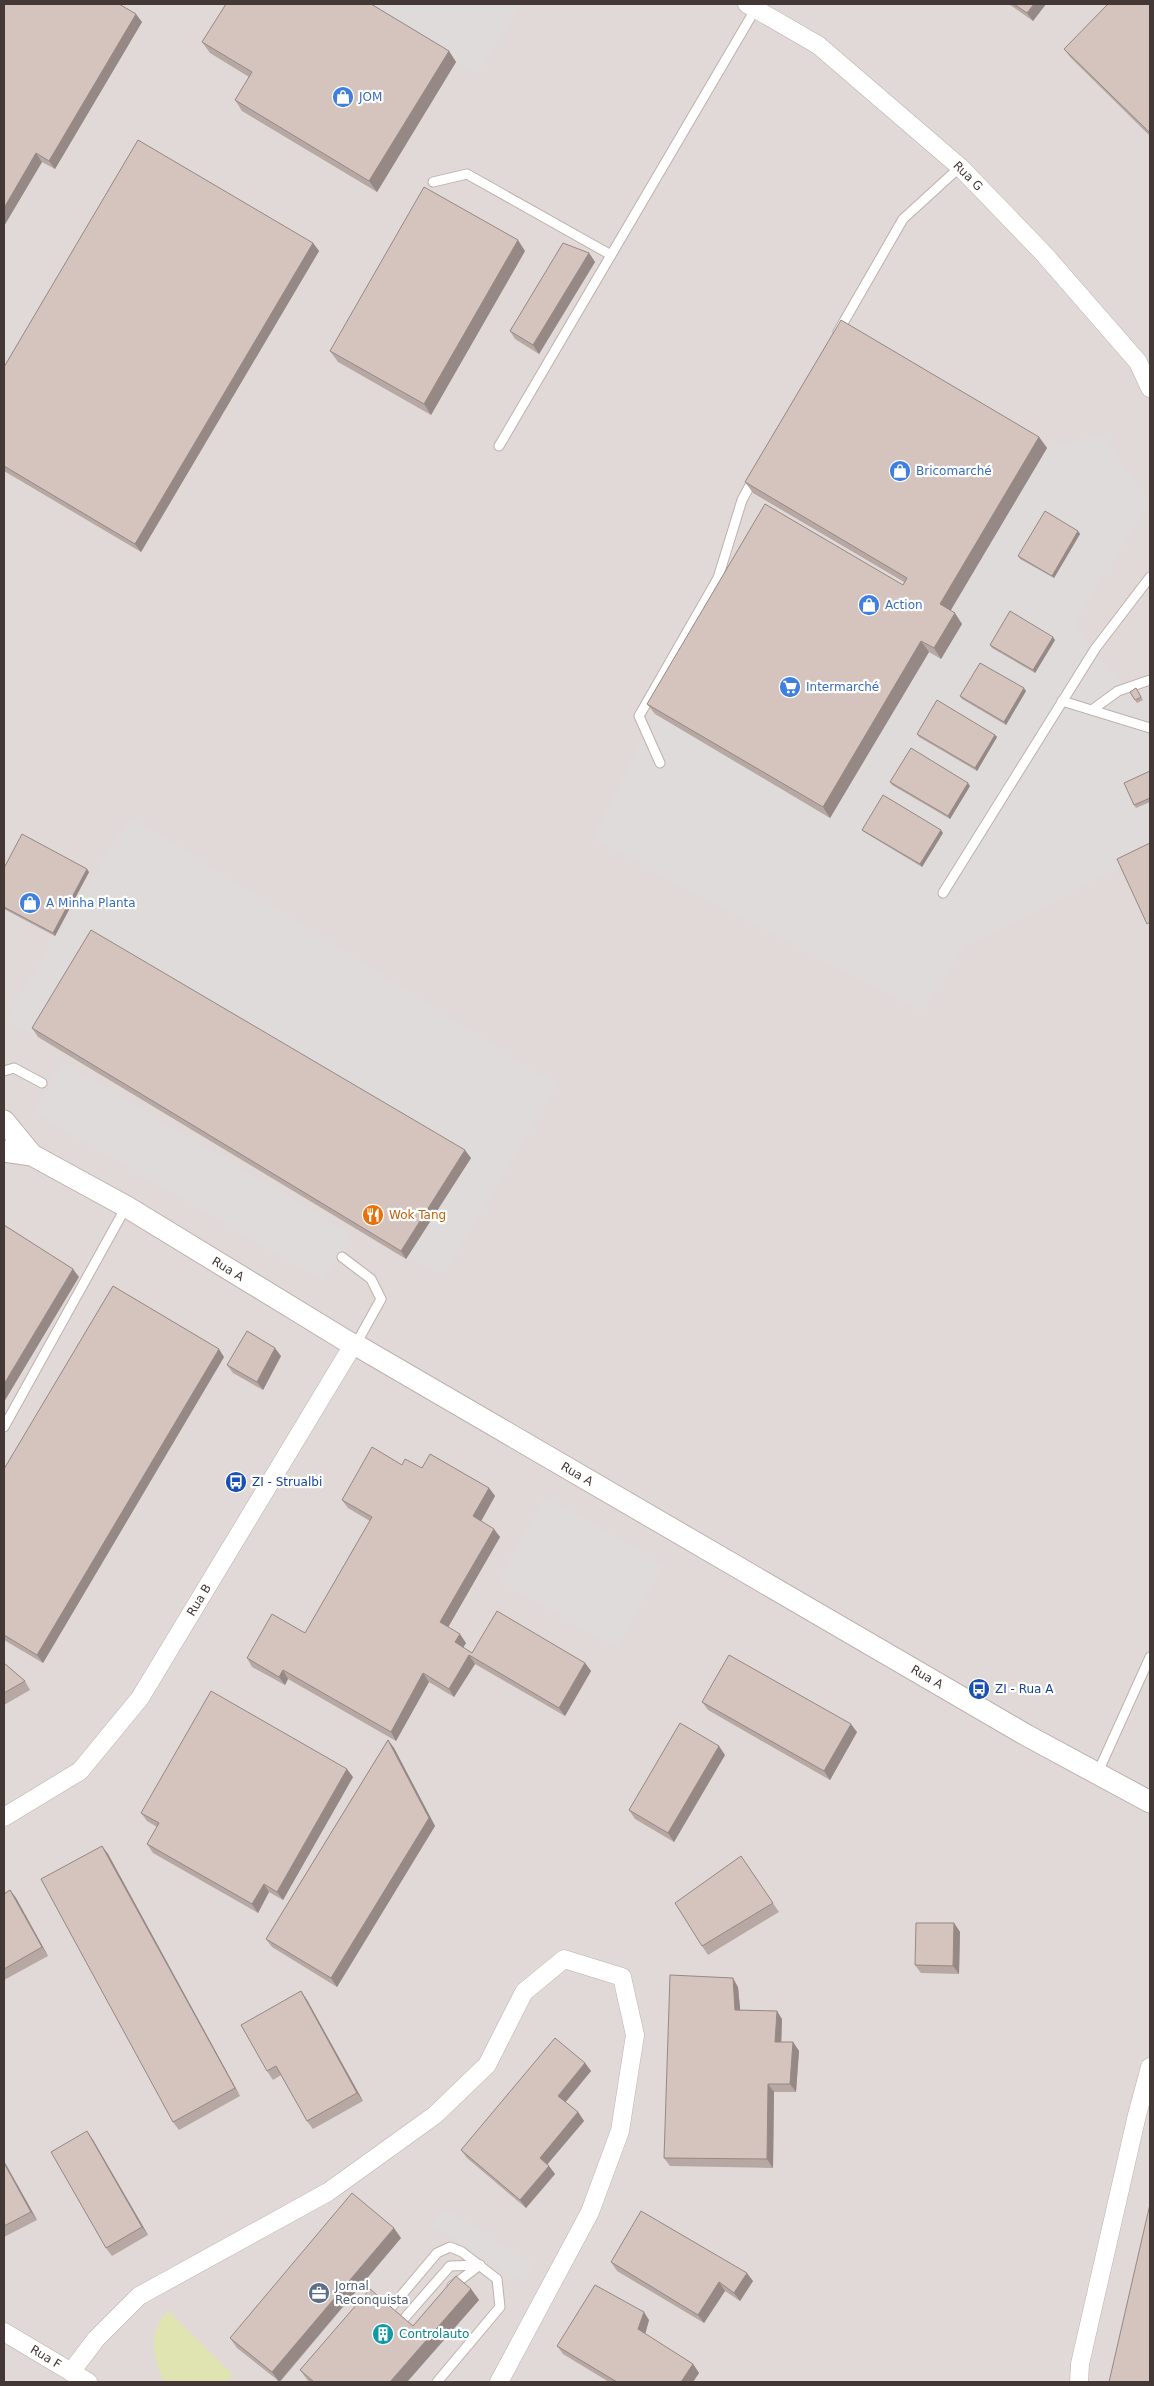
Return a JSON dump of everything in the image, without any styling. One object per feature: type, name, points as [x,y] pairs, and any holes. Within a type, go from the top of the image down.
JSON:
[{"type":"street","name":"Rua G","points":[[752,6],[818,45],[960,167],[1044,254],[1144,365],[1150,388]]},
{"type":"street","points":[[4,1121],[32,1156]]},
{"type":"street","name":"Rua A","points":[[4,1150],[32,1156],[127,1207],[354,1345],[1026,1735],[1098,1772],[1150,1802]]},
{"type":"street","name":"Rua B","points":[[4,1817],[80,1771],[140,1698],[354,1345]]},
{"type":"street","points":[[71,2372],[96,2339],[139,2296],[328,2192],[436,2115],[487,2064],[524,1992],[564,1959],[622,1977],[635,2035],[620,2131],[590,2212],[499,2382]]},
{"type":"street","points":[[1079,2382],[1080,2364],[1137,2115],[1150,2067]]},
{"type":"street","name":"Rua F","points":[[4,2332],[88,2382]]},
{"type":"lane","points":[[499,446],[611,255],[752,6]]},
{"type":"lane","points":[[835,338],[903,219],[960,167]]},
{"type":"lane","points":[[434,182],[467,174],[611,255]]},
{"type":"lane","points":[[660,763],[639,716],[718,578],[742,500],[761,466]]},
{"type":"lane","points":[[943,893],[1095,649],[1150,577]]},
{"type":"lane","points":[[1092,710],[1118,691],[1150,680]]},
{"type":"lane","points":[[1062,701],[1150,728]]},
{"type":"lane","points":[[4,1070],[14,1068],[42,1084]]},
{"type":"lane","points":[[4,1427],[127,1207]]},
{"type":"lane","points":[[342,1257],[371,1279],[380,1299],[354,1345]]},
{"type":"lane","points":[[1098,1772],[1150,1657]]},
{"type":"lane","points":[[389,2310],[437,2253],[450,2247],[462,2252],[497,2279],[500,2307],[438,2382]]},
{"type":"lane","points":[[448,2291],[481,2265]]},
{"type":"lane","points":[[402,2321],[450,2266],[481,2265]]},
{"type":"shaded area","points":[[4,4],[1150,4],[1150,2382],[4,2382]]},
{"type":"shaded area","points":[[360,4],[522,4],[477,73]]},
{"type":"shaded area","points":[[1103,433],[1127,472],[1150,502],[1074,622],[1105,664],[1123,683],[1150,672],[1150,852],[964,948],[922,1012],[592,839],[655,714],[831,818],[929,652],[941,659],[962,624],[948,615],[1047,448]]},
{"type":"shaded area","points":[[130,816],[557,1085],[444,1274],[406,1259],[471,1158],[96,938],[38,1037],[6,1019]]},
{"type":"shaded area","points":[[62,1062],[351,1234],[323,1281],[34,1112]]},
{"type":"shaded area","points":[[546,1496],[664,1565],[616,1648],[498,1580]]},
{"type":"shaded area","points":[[445,2209],[533,2264],[523,2282],[431,2224]]},
{"type":"green space","points":[[168,2311],[233,2375],[225,2382],[164,2381],[157,2363],[154,2344],[157,2327]]},
{"type":"building","points":[[4,4],[119,4],[136,14],[49,161],[36,153],[4,208]]},
{"type":"building","name":"JOM","points":[[226,4],[371,4],[449,51],[369,181],[235,100],[252,72],[202,42]]},
{"type":"building","points":[[1014,4],[1034,4],[1027,13]]},
{"type":"building","points":[[1108,4],[1150,4],[1150,133],[1064,49]]},
{"type":"building","points":[[138,140],[313,243],[135,544],[4,466],[4,367]]},
{"type":"building","points":[[424,187],[518,240],[424,404],[330,351]]},
{"type":"building","points":[[563,243],[589,253],[533,345],[510,331]]},
{"type":"building","points":[[841,320],[1039,437],[940,604],[955,613],[934,648],[921,641],[823,807],[647,704],[765,504],[903,585],[907,578],[745,482]]},
{"type":"building","points":[[1045,511],[1078,531],[1052,576],[1018,556]]},
{"type":"building","points":[[1010,611],[1053,637],[1033,670],[990,645]]},
{"type":"building","points":[[980,663],[1024,688],[1004,722],[960,696]]},
{"type":"building","points":[[1136,688],[1141,697],[1135,700],[1130,692]]},
{"type":"building","points":[[937,700],[995,735],[975,768],[917,734]]},
{"type":"building","points":[[911,748],[968,783],[948,816],[890,782]]},
{"type":"building","points":[[1150,771],[1150,798],[1134,805],[1124,783]]},
{"type":"building","points":[[883,795],[941,830],[920,864],[862,830]]},
{"type":"building","points":[[22,834],[87,869],[53,933],[4,907],[4,868]]},
{"type":"building","points":[[1150,843],[1150,922],[1147,924],[1117,859]]},
{"type":"building","points":[[91,930],[465,1150],[401,1251],[32,1028]]},
{"type":"building","points":[[4,1225],[73,1269],[4,1384]]},
{"type":"building","points":[[113,1286],[219,1349],[37,1655],[4,1635],[4,1469]]},
{"type":"building","points":[[247,1331],[275,1348],[257,1382],[227,1365]]},
{"type":"building","points":[[372,1447],[402,1465],[405,1459],[422,1468],[430,1454],[489,1488],[473,1516],[494,1529],[440,1622],[460,1634],[455,1642],[472,1653],[497,1611],[585,1663],[559,1708],[469,1655],[449,1689],[423,1673],[391,1732],[283,1670],[279,1677],[247,1658],[272,1614],[305,1633],[372,1517],[342,1500]]},
{"type":"building","points":[[729,1655],[851,1724],[824,1771],[702,1702]]},
{"type":"building","points":[[4,1663],[25,1681],[4,1693]]},
{"type":"building","points":[[211,1691],[347,1769],[277,1892],[264,1884],[252,1904],[147,1844],[159,1823],[141,1813]]},
{"type":"building","points":[[680,1723],[719,1746],[668,1833],[629,1810]]},
{"type":"building","points":[[388,1740],[429,1818],[331,1978],[266,1939]]},
{"type":"building","points":[[102,1846],[235,2088],[173,2122],[41,1879]]},
{"type":"building","points":[[741,1856],[773,1903],[702,1946],[675,1903]]},
{"type":"building","points":[[10,1890],[42,1947],[4,1969],[4,1894]]},
{"type":"building","points":[[916,1923],[954,1923],[953,1966],[915,1965]]},
{"type":"building","points":[[670,1975],[733,1978],[735,2010],[777,2011],[775,2042],[793,2042],[790,2084],[768,2084],[767,2159],[664,2158]]},
{"type":"building","points":[[301,1991],[357,2093],[307,2121],[276,2066],[267,2071],[241,2025]]},
{"type":"building","points":[[555,2038],[585,2063],[558,2096],[578,2112],[540,2158],[549,2166],[520,2200],[461,2150]]},
{"type":"building","points":[[87,2131],[142,2227],[106,2248],[51,2152]]},
{"type":"building","points":[[4,2163],[31,2212],[4,2226]]},
{"type":"building","name":"Jornal Reconquista","points":[[352,2193],[394,2228],[272,2372],[230,2338]]},
{"type":"building","points":[[1150,2204],[1150,2382],[1109,2382]]},
{"type":"building","points":[[641,2211],[747,2273],[734,2293],[719,2282],[698,2315],[611,2262]]},
{"type":"building","name":"Controlauto","points":[[456,2276],[471,2289],[390,2382],[314,2382],[300,2370],[370,2289],[413,2326]]},
{"type":"building","points":[[595,2285],[644,2312],[638,2329],[693,2364],[681,2382],[617,2382],[557,2346]]},
{"type":"place","name":"JOM","points":[[343,97]]},
{"type":"place","name":"Bricomarché","points":[[900,471]]},
{"type":"place","name":"Action","points":[[869,605]]},
{"type":"place","name":"Intermarché","points":[[790,687]]},
{"type":"place","name":"A Minha Planta","points":[[30,903]]},
{"type":"place","name":"Wok Tang","points":[[373,1215]]},
{"type":"place","name":"ZI - Strualbi","points":[[236,1482]]},
{"type":"place","name":"ZI - Rua A","points":[[979,1689]]},
{"type":"place","name":"Jornal Reconquista","points":[[319,2293]]},
{"type":"place","name":"Controlauto","points":[[383,2334]]}]
